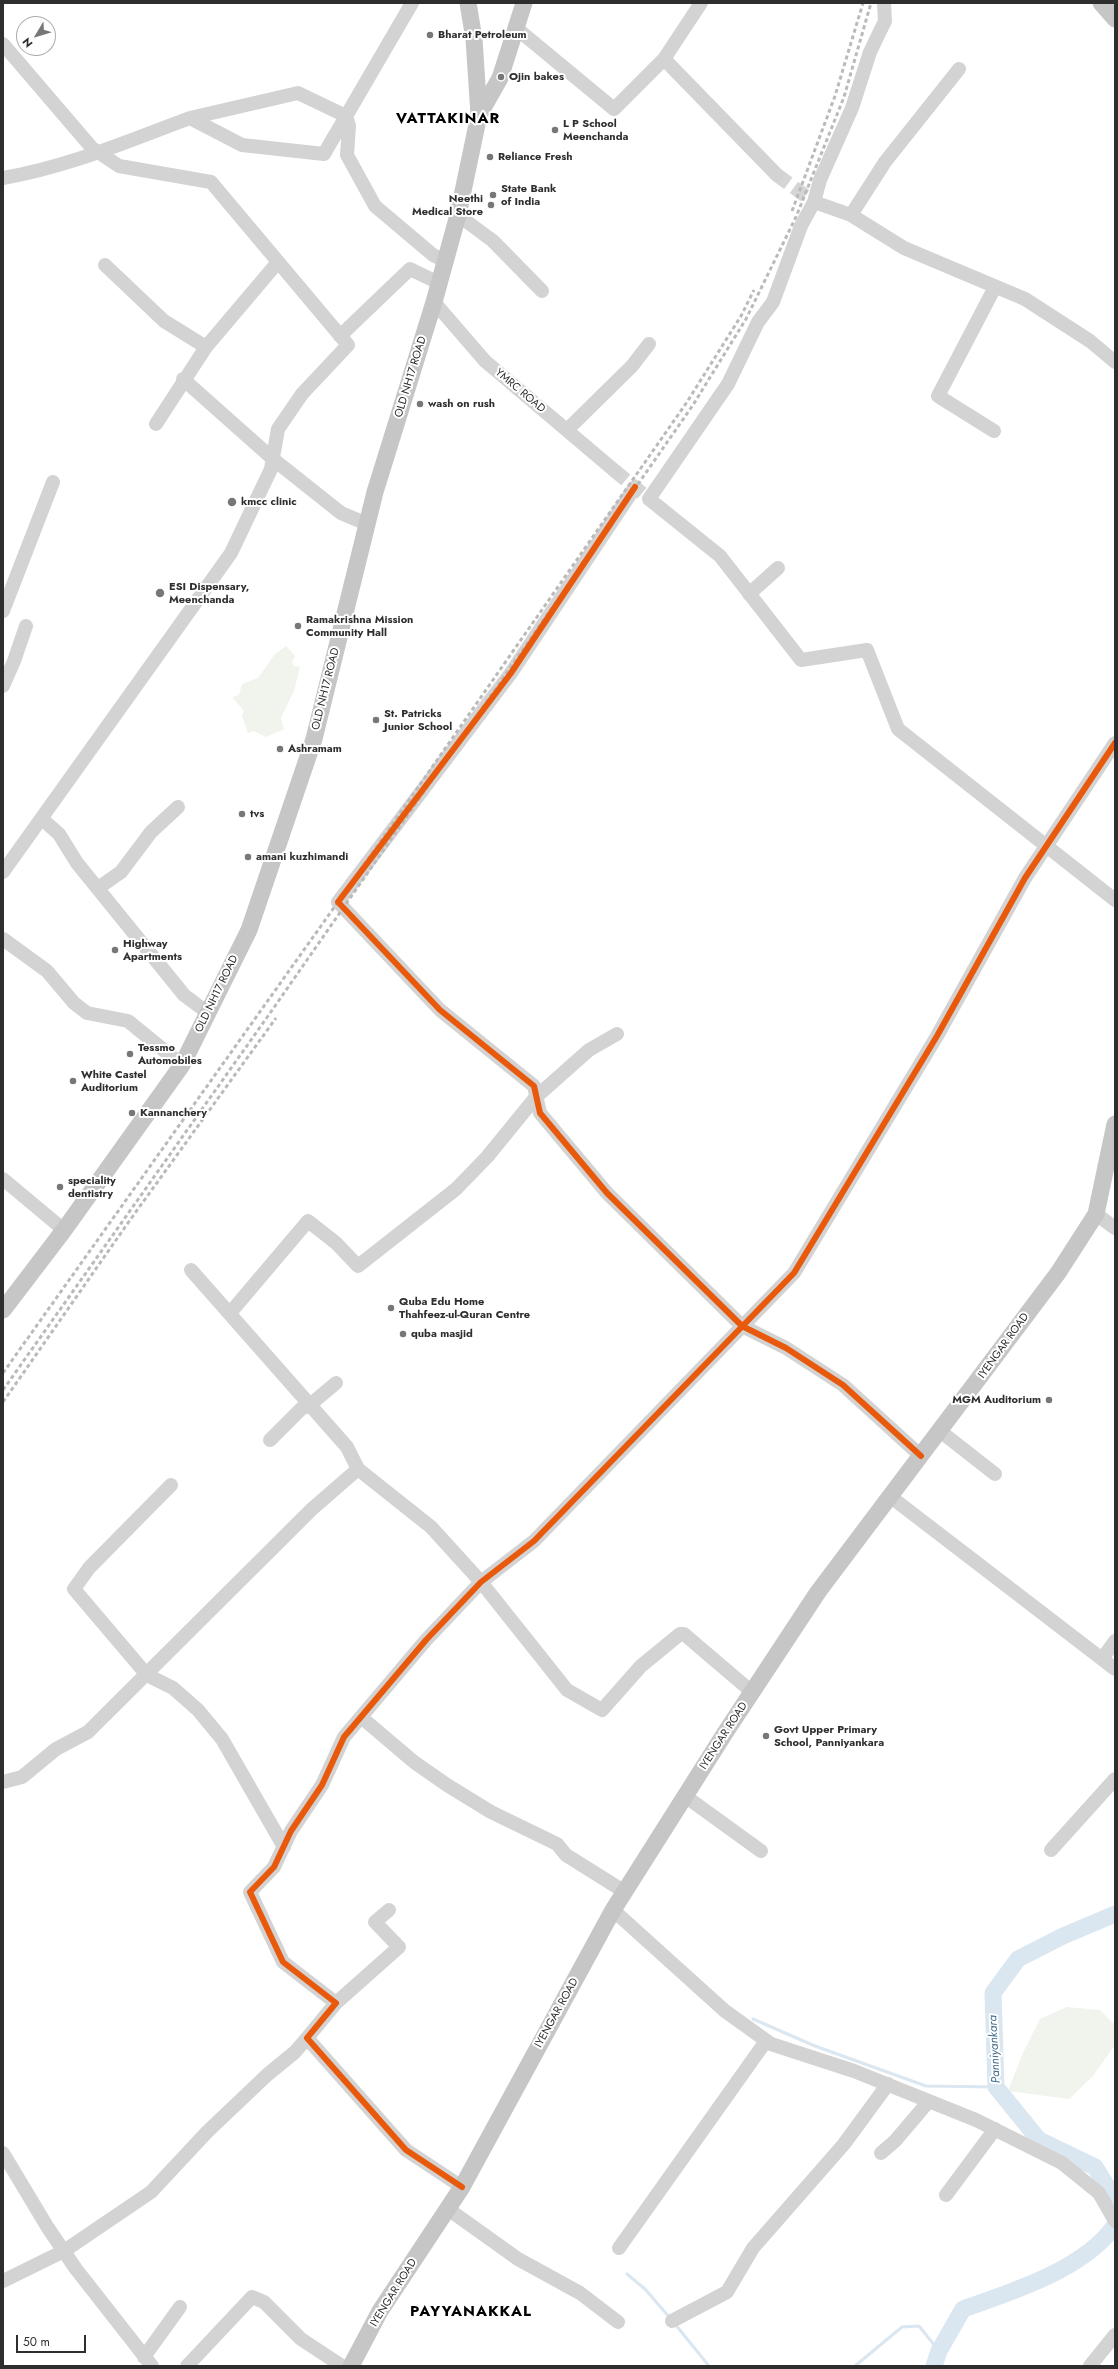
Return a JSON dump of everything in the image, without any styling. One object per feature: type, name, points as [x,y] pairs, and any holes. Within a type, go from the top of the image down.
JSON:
[{"type":"main road","name":"OLD NH17 ROAD","points":[[3,1310],[64,1230],[182,1065],[249,930],[314,739],[367,524],[384,463],[434,302],[458,215],[479,116],[474,39],[468,3]]},
{"type":"main road","points":[[479,116],[500,78],[524,3]]},
{"type":"main road","points":[[1101,3],[1115,19]]},
{"type":"main road","name":"IYENGAR ROAD","points":[[351,2366],[380,2312],[462,2187],[613,1910],[752,1692],[818,1592],[1058,1273],[1096,1214],[1115,1124]]},
{"type":"street","points":[[516,28],[614,109],[664,59],[701,3]]},
{"type":"street","points":[[884,3],[885,21],[870,52],[852,108],[820,180],[814,202],[801,226],[773,302],[758,322],[728,384],[649,499],[720,556],[801,660],[867,650],[898,730],[1115,900]]},
{"type":"street","points":[[190,118],[242,145],[324,154],[410,5]]},
{"type":"street","points":[[3,44],[92,148],[119,166],[211,182],[348,345],[302,394],[278,429],[271,469],[231,553],[3,872]]},
{"type":"street","points":[[664,59],[777,175]]},
{"type":"street","points":[[851,215],[885,162],[959,69]]},
{"type":"street","points":[[3,178],[36,172],[98,152],[190,118],[298,93],[346,116],[349,126],[347,155],[375,206],[433,255],[445,261]]},
{"type":"street","points":[[814,202],[851,215],[904,248],[1025,299],[1090,341],[1115,362]]},
{"type":"street","points":[[458,215],[493,241],[542,291]]},
{"type":"street","points":[[156,424],[183,379],[206,347],[278,262]]},
{"type":"street","points":[[105,265],[164,321],[206,347]]},
{"type":"street","points":[[340,336],[410,269],[439,284]]},
{"type":"street","points":[[994,431],[938,396],[995,287]]},
{"type":"street","name":"YMRC ROAD","points":[[434,302],[485,361],[615,471]]},
{"type":"street","points":[[567,430],[632,366],[649,344]]},
{"type":"street","points":[[183,379],[273,459],[341,513],[367,524]]},
{"type":"street","points":[[3,611],[53,482]]},
{"type":"street","points":[[635,487],[512,673],[338,902],[440,1010],[534,1086],[540,1113],[607,1192],[742,1326],[786,1348],[843,1385],[921,1456]]},
{"type":"street","points":[[749,594],[778,568]]},
{"type":"street","points":[[3,686],[14,661],[26,626]]},
{"type":"street","points":[[336,2003],[283,1962],[250,1892],[274,1867],[291,1831],[322,1785],[344,1737],[426,1640],[481,1582],[534,1541],[794,1273],[937,1036],[1025,878],[1115,743]]},
{"type":"street","points":[[98,888],[121,872],[151,832],[178,807]]},
{"type":"street","points":[[42,819],[59,834],[77,863],[184,995],[208,1013]]},
{"type":"street","points":[[3,939],[47,971],[74,1003],[87,1013],[128,1021],[182,1065]]},
{"type":"street","points":[[230,1313],[308,1221],[336,1243],[358,1266],[456,1189],[487,1157],[536,1097],[589,1050],[617,1034]]},
{"type":"street","points":[[3,1179],[64,1230]]},
{"type":"street","points":[[1096,1214],[1115,1228]]},
{"type":"street","points":[[191,1270],[311,1404],[347,1447],[358,1469],[431,1528],[481,1582],[567,1690],[602,1710],[642,1666],[680,1634],[684,1634],[752,1692]]},
{"type":"street","points":[[270,1440],[301,1409],[311,1404],[336,1383]]},
{"type":"street","points":[[940,1431],[995,1474]]},
{"type":"street","points":[[3,1782],[22,1777],[56,1749],[88,1732],[147,1675],[312,1509],[358,1469]]},
{"type":"street","points":[[171,1485],[90,1568],[74,1589],[147,1675],[173,1688],[198,1710],[222,1739],[284,1847]]},
{"type":"street","points":[[890,1497],[1115,1669]]},
{"type":"street","points":[[1102,1659],[1115,1641]]},
{"type":"street","points":[[361,1717],[414,1762],[447,1786],[491,1812],[557,1844],[566,1855],[625,1892]]},
{"type":"street","points":[[1051,1850],[1115,1779]]},
{"type":"street","points":[[685,1796],[761,1851]]},
{"type":"street","points":[[3,2281],[64,2251],[151,2192],[207,2132],[267,2075],[295,2052],[336,2003],[399,1947],[375,1922],[389,1910]]},
{"type":"street","points":[[613,1910],[725,2011],[766,2041],[888,2084],[995,2129],[1062,2163],[1100,2193],[1115,2221]]},
{"type":"street","points":[[307,2038],[406,2150],[462,2187]]},
{"type":"street","points":[[619,2248],[766,2041]]},
{"type":"street","points":[[672,2321],[727,2292],[753,2248],[844,2144],[888,2084]]},
{"type":"street","points":[[881,2153],[895,2141],[929,2101]]},
{"type":"street","points":[[946,2195],[995,2129]]},
{"type":"street","points":[[3,2153],[64,2251],[148,2362],[180,2307]]},
{"type":"street","points":[[448,2209],[518,2260],[580,2293],[618,2322]]},
{"type":"street","points":[[187,2366],[252,2297],[264,2302],[301,2339],[342,2366]]},
{"type":"street","points":[[1090,2366],[1115,2335]]},
{"type":"shaded area","points":[[286,646],[295,656],[292,662],[294,666],[300,667],[294,691],[281,718],[284,729],[266,737],[254,731],[248,733],[242,716],[244,711],[232,697],[239,695],[242,684],[258,678],[275,654]]},
{"type":"shaded area","points":[[1067,2007],[1100,2010],[1115,2025],[1115,2045],[1093,2076],[1069,2099],[1008,2091],[1022,2055],[1040,2019]]},
{"type":"waterway","name":"Panniyankara","points":[[1115,1914],[1063,1936],[1018,1959],[993,1993],[996,2087],[1039,2140],[1095,2167],[1115,2199]]},
{"type":"waterway","points":[[753,2019],[815,2046],[926,2086],[996,2087]]},
{"type":"waterway","name":"Panniyankara","points":[[934,2366],[939,2351],[963,2309],[1025,2287],[1067,2266],[1102,2241],[1115,2225]]},
{"type":"waterway","points":[[627,2274],[645,2289],[670,2318]]},
{"type":"waterway","points":[[675,2324],[709,2366]]},
{"type":"waterway","points":[[855,2366],[902,2327],[919,2326],[939,2351]]},
{"type":"tunnel","points":[[777,175],[814,202]]},
{"type":"tunnel","points":[[615,471],[649,499]]},
{"type":"railway","points":[[792,211],[835,96],[863,3]]},
{"type":"railway","points":[[3,1390],[268,1016],[693,405],[746,319],[796,217],[844,97],[871,3]]},
{"type":"railway","points":[[3,1373],[338,902],[687,402],[741,316],[754,290]]},
{"type":"railway","points":[[3,1402],[130,1220],[276,1018]]},
{"type":"cycle path","points":[[635,487],[511,673],[338,902],[440,1010],[534,1086],[540,1113],[607,1193],[742,1326],[786,1348],[843,1385],[921,1456]]},
{"type":"cycle path","points":[[462,2187],[406,2150],[307,2038],[336,2003],[283,1962],[250,1892],[274,1867],[291,1831],[322,1785],[344,1737],[426,1640],[481,1582],[534,1541],[794,1273],[937,1036],[1025,878],[1115,743]]},
{"type":"place","name":"Bharat Petroleum","points":[[430,35]]},
{"type":"place","name":"Ojin bakes","points":[[501,77]]},
{"type":"place","name":"L P School Meenchanda","points":[[555,130]]},
{"type":"place","name":"Reliance Fresh","points":[[490,157]]},
{"type":"place","name":"State Bank of India","points":[[493,195]]},
{"type":"place","name":"Neethi Medical Store","points":[[491,205]]},
{"type":"place","name":"wash on rush","points":[[420,404]]},
{"type":"place","name":"kmcc clinic","points":[[232,502]]},
{"type":"place","name":"ESI Dispensary, Meenchanda","points":[[160,593]]},
{"type":"place","name":"Ramakrishna Mission Community Hall","points":[[298,626]]},
{"type":"place","name":"St. Patricks Junior School","points":[[376,720]]},
{"type":"place","name":"Ashramam","points":[[280,749]]},
{"type":"place","name":"tvs","points":[[242,814]]},
{"type":"place","name":"amani kuzhimandi","points":[[248,857]]},
{"type":"place","name":"Highway Apartments","points":[[115,950]]},
{"type":"place","name":"Tessmo Automobiles","points":[[130,1054]]},
{"type":"place","name":"White Castel Auditorium","points":[[73,1081]]},
{"type":"place","name":"Kannanchery","points":[[132,1113]]},
{"type":"place","name":"speciality dentistry","points":[[60,1187]]},
{"type":"place","name":"Quba Edu Home Thahfeez-ul-Quran Centre","points":[[391,1308]]},
{"type":"place","name":"quba masjid","points":[[403,1334]]},
{"type":"place","name":"MGM Auditorium","points":[[1049,1400]]},
{"type":"place","name":"Govt Upper Primary School, Panniyankara","points":[[766,1736]]},
{"type":"district","name":"VATTAKINAR","points":[[448,119]]},
{"type":"district","name":"PAYYANAKKAL","points":[[471,2312]]}]
